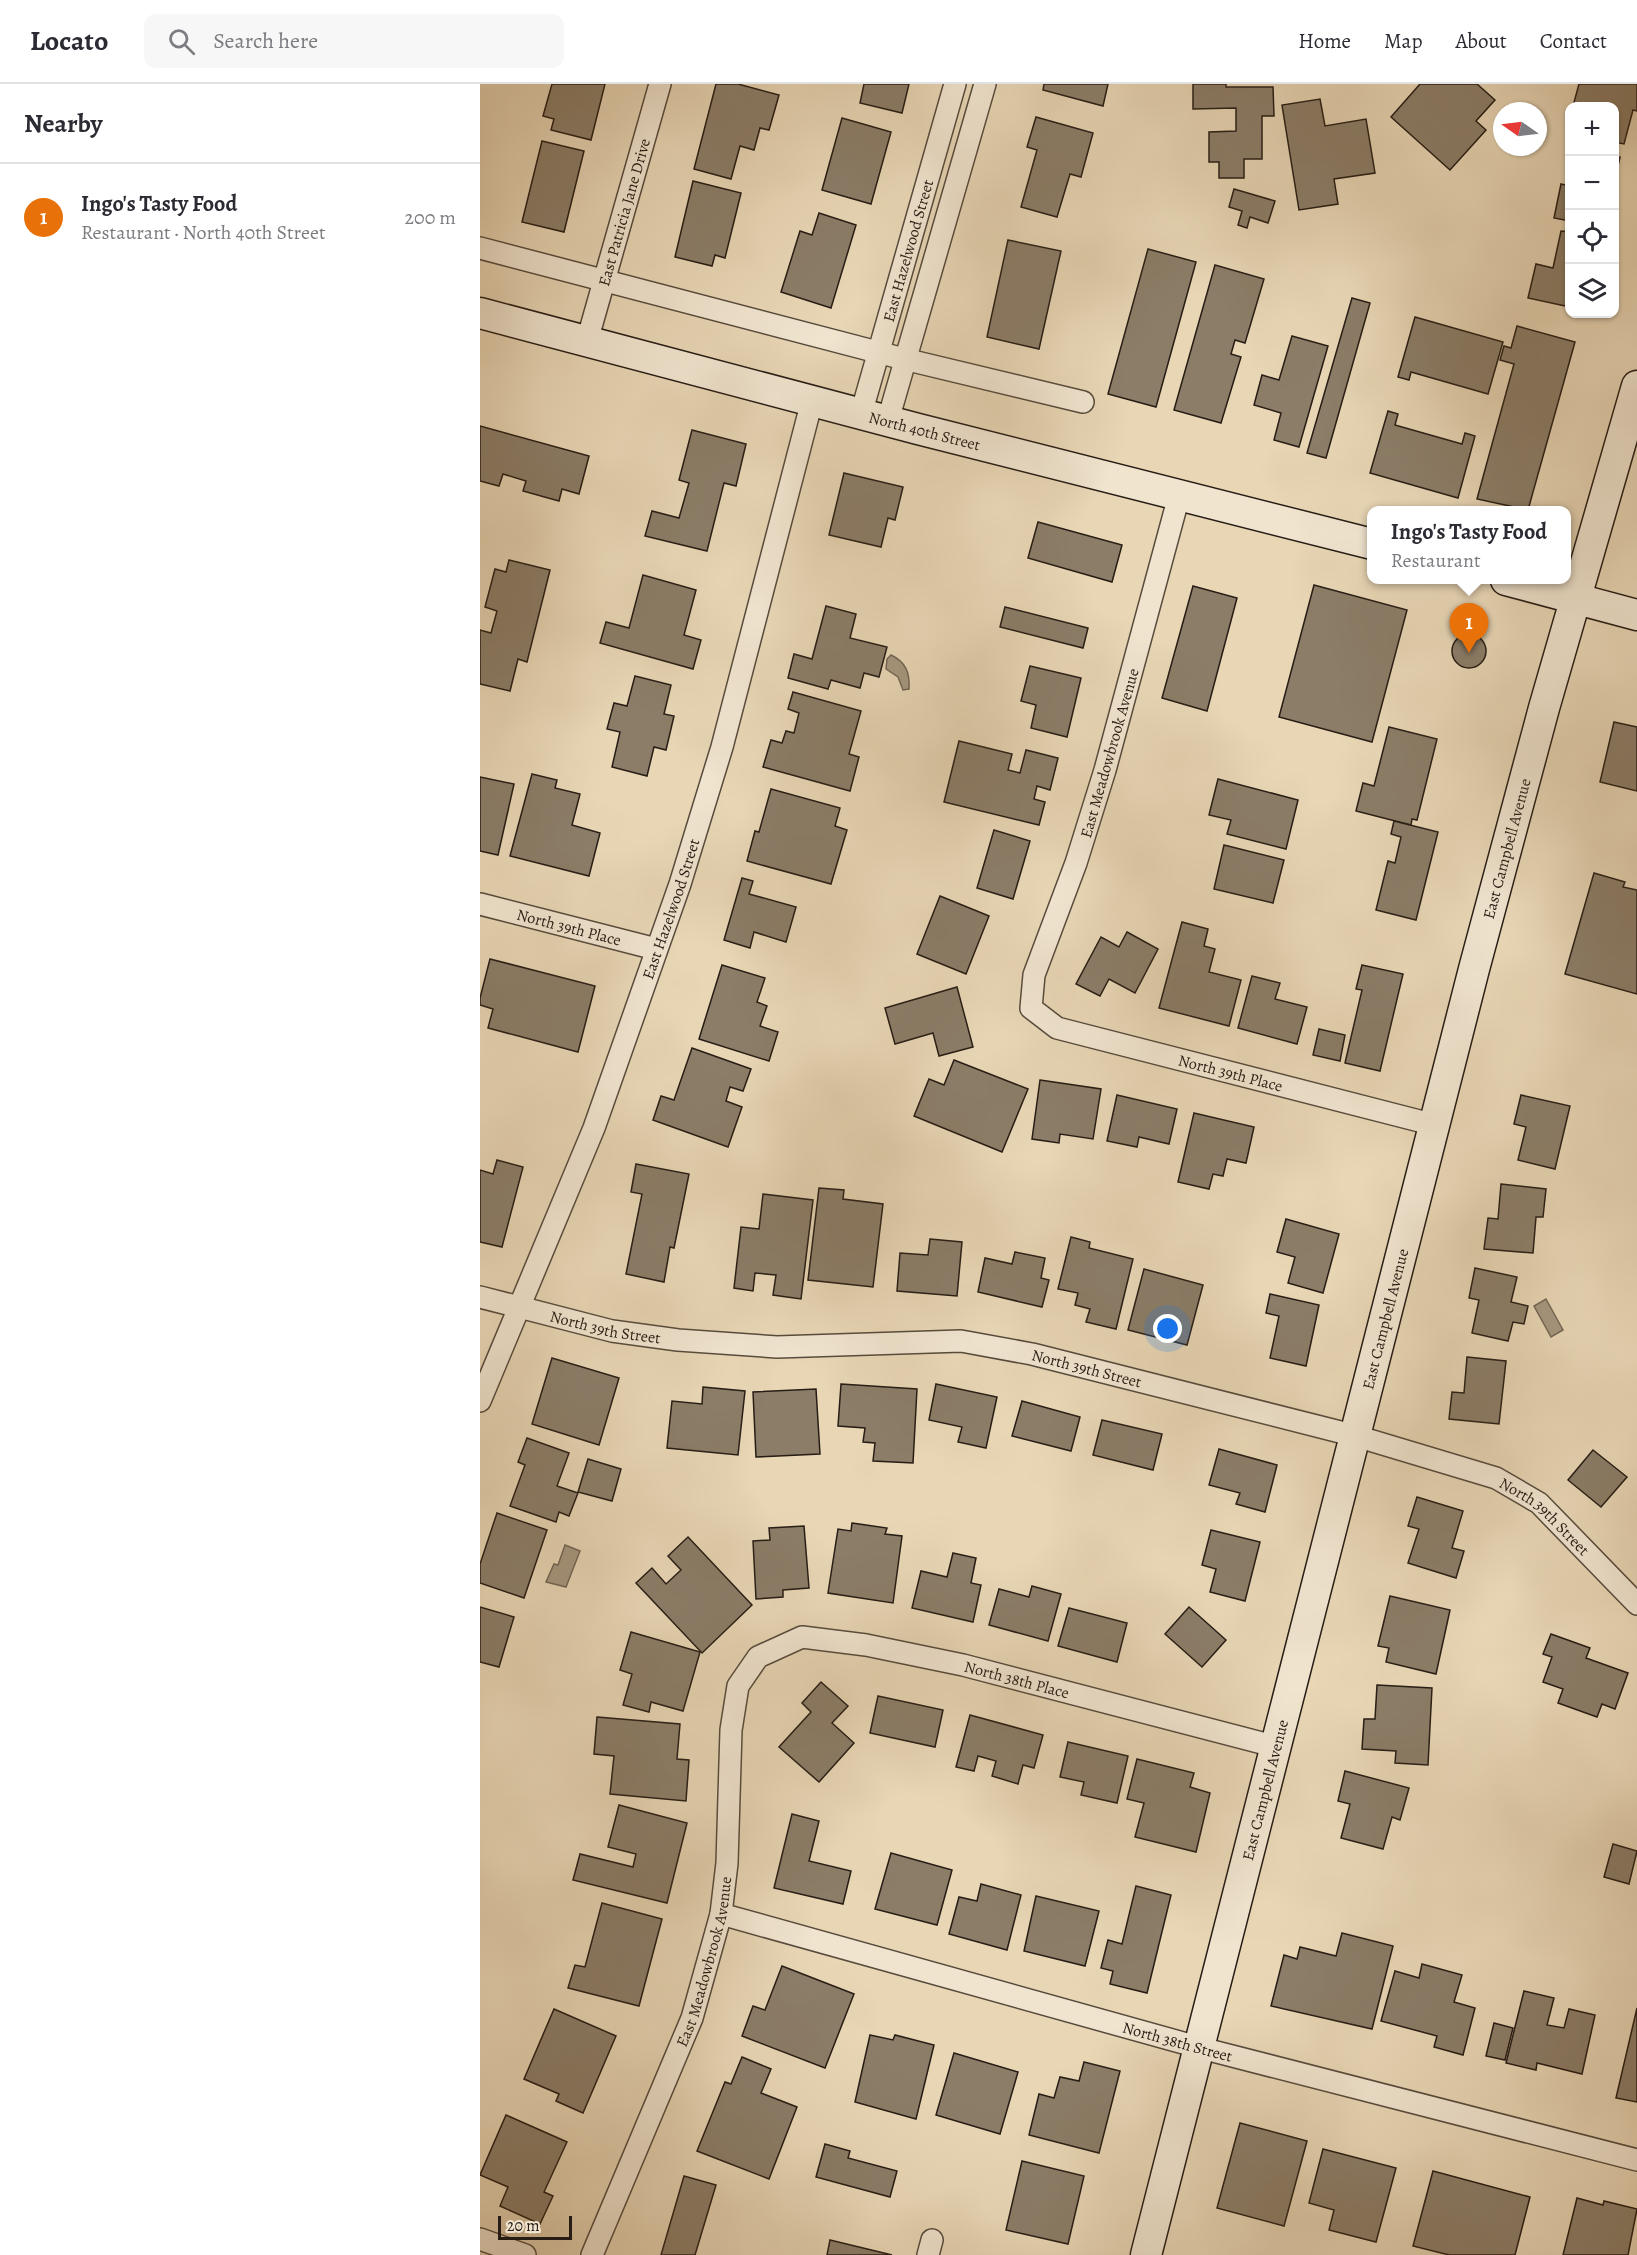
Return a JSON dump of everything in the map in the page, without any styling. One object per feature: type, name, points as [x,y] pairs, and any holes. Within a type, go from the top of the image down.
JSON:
[{"type":"street","name":"East Patricia Jane Drive","points":[[587,340],[660,84]]},
{"type":"street","name":"East Hazelwood Street","points":[[954,86],[983,90],[904,359],[874,417],[877,351],[954,86]]},
{"type":"street","points":[[480,248],[904,359],[1083,402]]},
{"type":"street","name":"North 40th Street","points":[[480,313],[812,401],[1367,543]]},
{"type":"street","name":"East Campbell Avenue","points":[[1146,2255],[1201,2048],[1520,795],[1575,598],[1630,436],[1637,387]]},
{"type":"street","name":"East Hazelwood Street","points":[[480,1401],[594,1128],[656,949],[722,747],[812,401]]},
{"type":"street","name":"East Meadowbrook Avenue","points":[[1031,1008],[1034,975],[1076,863],[1099,790],[1134,670],[1179,496]]},
{"type":"street","points":[[1524,584],[1637,615]]},
{"type":"street","name":"North 39th Place","points":[[480,904],[656,949]]},
{"type":"street","name":"North 39th Place","points":[[1031,1008],[1057,1028],[1435,1125]]},
{"type":"street","name":"North 39th Street","points":[[480,1297],[612,1331],[678,1340],[777,1347],[961,1341],[1109,1373],[1356,1436],[1496,1478],[1539,1503],[1637,1604]]},
{"type":"street","name":"North 38th Place","points":[[758,1657],[802,1637],[866,1645],[963,1665],[1277,1747]]},
{"type":"street","name":"East Meadowbrook Avenue","points":[[592,2255],[692,2018],[721,1914],[728,1863],[731,1730],[738,1686],[758,1657]]},
{"type":"street","name":"North 38th Street","points":[[721,1914],[1201,2048],[1637,2160]]},
{"type":"street","points":[[480,2239],[525,2255]]},
{"type":"shaded area","points":[[891,655],[904,665],[909,678],[909,689],[903,690],[898,677],[886,669],[887,659]]},
{"type":"shaded area","points":[[1546,1299],[1563,1330],[1551,1337],[1534,1306]]},
{"type":"shaded area","points":[[565,1545],[580,1551],[566,1587],[546,1582],[554,1564],[558,1565]]},
{"type":"building","points":[[552,84],[605,84],[591,140],[551,130],[554,119],[543,116]]},
{"type":"building","points":[[716,84],[738,84],[779,95],[769,130],[760,128],[754,150],[740,146],[731,179],[694,169]]},
{"type":"building","points":[[864,84],[909,84],[902,113],[860,103]]},
{"type":"building","points":[[1044,84],[1108,84],[1103,106],[1043,90]]},
{"type":"building","points":[[1193,84],[1273,87],[1274,116],[1262,116],[1262,159],[1244,159],[1244,178],[1219,178],[1219,162],[1209,162],[1209,132],[1236,131],[1236,108],[1193,109]]},
{"type":"building","points":[[1420,84],[1477,84],[1495,100],[1476,121],[1486,130],[1450,170],[1391,117]]},
{"type":"building","points":[[1579,84],[1637,84],[1637,111],[1633,110],[1624,144],[1619,143],[1619,102],[1574,102]]},
{"type":"building","points":[[1320,99],[1325,126],[1366,119],[1375,173],[1334,179],[1338,204],[1299,210],[1282,105]]},
{"type":"building","points":[[1036,117],[1093,133],[1081,177],[1070,174],[1057,217],[1021,207],[1037,150],[1027,147]]},
{"type":"building","points":[[842,118],[891,132],[871,204],[822,190]]},
{"type":"building","points":[[542,141],[584,151],[564,232],[522,222]]},
{"type":"building","points":[[693,181],[741,193],[725,258],[715,255],[712,266],[675,257]]},
{"type":"building","points":[[1561,184],[1565,185],[1565,220],[1554,218]]},
{"type":"building","points":[[1234,189],[1275,201],[1268,223],[1250,217],[1247,228],[1238,225],[1242,211],[1229,207]]},
{"type":"building","points":[[819,213],[856,225],[831,308],[781,292],[800,231],[812,235]]},
{"type":"building","points":[[1561,231],[1565,231],[1565,306],[1528,298],[1536,264],[1553,268]]},
{"type":"building","points":[[1008,240],[1061,251],[1039,349],[987,337]]},
{"type":"building","points":[[1148,249],[1196,262],[1156,407],[1108,394]]},
{"type":"building","points":[[1215,265],[1264,279],[1245,343],[1235,340],[1231,354],[1241,357],[1221,423],[1174,410]]},
{"type":"building","points":[[1352,298],[1370,303],[1326,458],[1307,453]]},
{"type":"building","points":[[1415,317],[1503,342],[1488,394],[1411,372],[1409,380],[1398,377]]},
{"type":"building","points":[[1517,326],[1575,342],[1529,506],[1509,506],[1477,499],[1514,364],[1500,360],[1504,346],[1511,348]]},
{"type":"building","points":[[1292,336],[1328,346],[1299,447],[1274,440],[1281,413],[1254,405],[1262,375],[1279,380]]},
{"type":"building","points":[[1388,411],[1398,414],[1395,425],[1462,444],[1465,433],[1475,436],[1458,498],[1370,473]]},
{"type":"building","points":[[480,426],[589,456],[579,494],[562,489],[559,501],[523,491],[526,481],[503,474],[499,486],[480,481]]},
{"type":"building","points":[[692,430],[746,444],[736,486],[724,483],[707,551],[645,536],[652,511],[679,518],[689,483],[679,480]]},
{"type":"building","points":[[844,473],[903,487],[895,520],[888,518],[881,547],[829,535]]},
{"type":"building","points":[[1038,522],[1122,545],[1112,582],[1028,558]]},
{"type":"building","points":[[509,560],[550,570],[527,662],[518,659],[510,691],[480,684],[480,630],[491,633],[497,611],[485,607],[495,569],[506,572]]},
{"type":"building","points":[[643,575],[696,590],[684,635],[701,640],[693,669],[600,643],[606,622],[629,628]]},
{"type":"building","points":[[1314,585],[1407,610],[1372,742],[1279,717]]},
{"type":"building","points":[[1193,586],[1237,598],[1207,711],[1162,698]]},
{"type":"building","points":[[826,606],[856,614],[850,638],[887,647],[879,677],[864,673],[860,688],[831,680],[828,689],[788,678],[794,654],[812,659]]},
{"type":"building","points":[[1005,607],[1088,628],[1083,648],[1000,627]]},
{"type":"building","points":[[1469,634],[1481,639],[1486,651],[1481,663],[1469,668],[1457,663],[1452,651],[1457,639]]},
{"type":"building","points":[[1030,666],[1081,678],[1067,737],[1031,728],[1036,705],[1021,701]]},
{"type":"building","points":[[635,676],[671,685],[664,714],[674,716],[666,750],[654,747],[647,776],[612,767],[620,732],[607,729],[614,703],[627,706]]},
{"type":"building","points":[[793,692],[861,711],[849,754],[859,757],[850,791],[763,767],[771,740],[782,743],[786,731],[794,733],[799,713],[788,709]]},
{"type":"building","points":[[1614,722],[1637,727],[1637,791],[1600,782]]},
{"type":"building","points":[[1389,727],[1437,739],[1417,820],[1412,819],[1411,825],[1356,811],[1363,783],[1374,786]]},
{"type":"building","points":[[959,741],[1012,754],[1008,770],[1020,773],[1026,750],[1058,758],[1050,790],[1037,786],[1034,799],[1045,802],[1039,825],[944,802]]},
{"type":"building","points":[[532,774],[557,780],[555,788],[580,794],[572,825],[600,833],[589,876],[510,856]]},
{"type":"building","points":[[480,777],[514,784],[498,855],[480,851]]},
{"type":"building","points":[[1218,779],[1298,800],[1286,849],[1227,834],[1231,820],[1209,815]]},
{"type":"building","points":[[771,789],[840,808],[835,826],[847,830],[831,884],[747,861],[755,831],[759,832]]},
{"type":"building","points":[[1394,821],[1438,832],[1416,920],[1376,910],[1388,861],[1395,863],[1401,837],[1391,834]]},
{"type":"building","points":[[994,830],[1030,841],[1013,899],[977,888]]},
{"type":"building","points":[[1224,845],[1284,860],[1273,903],[1214,889]]},
{"type":"building","points":[[1594,873],[1625,882],[1623,887],[1637,890],[1637,994],[1565,974]]},
{"type":"building","points":[[742,878],[753,881],[749,894],[796,907],[786,942],[754,932],[750,948],[724,940]]},
{"type":"building","points":[[940,896],[989,916],[966,974],[917,954]]},
{"type":"building","points":[[1182,922],[1208,929],[1204,946],[1215,949],[1209,972],[1241,980],[1229,1026],[1159,1008]]},
{"type":"building","points":[[1127,932],[1158,949],[1135,993],[1109,979],[1100,996],[1076,984],[1101,937],[1119,947]]},
{"type":"building","points":[[490,959],[595,986],[578,1052],[488,1028],[493,1009],[480,1005],[480,998]]},
{"type":"building","points":[[722,965],[765,978],[757,1002],[767,1006],[760,1026],[778,1032],[769,1061],[699,1039]]},
{"type":"building","points":[[1362,965],[1403,974],[1380,1071],[1345,1063],[1362,990],[1356,989]]},
{"type":"building","points":[[1252,976],[1280,983],[1275,999],[1307,1007],[1297,1044],[1238,1028]]},
{"type":"building","points":[[957,987],[973,1047],[939,1056],[933,1033],[895,1044],[885,1008]]},
{"type":"building","points":[[1319,1029],[1345,1035],[1340,1061],[1313,1055]]},
{"type":"building","points":[[692,1048],[751,1069],[743,1091],[730,1087],[726,1101],[742,1107],[728,1147],[653,1120],[661,1096],[674,1100]]},
{"type":"building","points":[[954,1060],[1028,1089],[1002,1152],[914,1116],[929,1079],[944,1085]]},
{"type":"building","points":[[1040,1080],[1101,1089],[1093,1139],[1060,1134],[1059,1143],[1032,1139]]},
{"type":"building","points":[[1117,1095],[1177,1109],[1169,1144],[1139,1137],[1137,1147],[1107,1141]]},
{"type":"building","points":[[1521,1095],[1570,1106],[1555,1169],[1518,1160],[1526,1127],[1514,1124]]},
{"type":"building","points":[[1194,1113],[1254,1127],[1246,1163],[1227,1159],[1223,1176],[1213,1174],[1209,1189],[1178,1182]]},
{"type":"building","points":[[497,1160],[523,1167],[502,1247],[480,1242],[480,1170],[493,1174]]},
{"type":"building","points":[[636,1164],[689,1174],[674,1248],[670,1247],[664,1282],[626,1274],[642,1194],[631,1192]]},
{"type":"building","points":[[1501,1184],[1546,1189],[1543,1217],[1536,1217],[1533,1253],[1484,1249],[1488,1218],[1498,1219]]},
{"type":"building","points":[[819,1188],[844,1190],[843,1199],[883,1204],[873,1287],[808,1280]]},
{"type":"building","points":[[763,1194],[813,1200],[801,1299],[773,1295],[776,1275],[755,1273],[753,1291],[734,1288],[741,1227],[759,1229]]},
{"type":"building","points":[[1286,1219],[1339,1234],[1323,1293],[1288,1283],[1295,1257],[1277,1252]]},
{"type":"building","points":[[1071,1237],[1090,1242],[1089,1248],[1133,1259],[1116,1329],[1086,1322],[1090,1309],[1075,1305],[1078,1293],[1058,1289]]},
{"type":"building","points":[[930,1239],[962,1242],[957,1296],[897,1291],[900,1253],[928,1255]]},
{"type":"building","points":[[1015,1252],[1045,1258],[1041,1278],[1049,1280],[1042,1307],[978,1292],[985,1258],[1012,1264]]},
{"type":"building","points":[[1475,1268],[1517,1277],[1511,1302],[1528,1306],[1524,1324],[1513,1322],[1508,1341],[1472,1333],[1479,1300],[1469,1298]]},
{"type":"building","points":[[1144,1269],[1203,1285],[1187,1345],[1128,1330]]},
{"type":"building","points":[[1270,1294],[1319,1305],[1306,1366],[1270,1358],[1279,1316],[1266,1313]]},
{"type":"building","points":[[1467,1357],[1506,1361],[1499,1424],[1449,1419],[1452,1392],[1464,1393]]},
{"type":"building","points":[[552,1358],[619,1378],[599,1445],[532,1424]]},
{"type":"building","points":[[841,1384],[917,1389],[913,1463],[873,1461],[875,1443],[863,1442],[865,1428],[838,1426]]},
{"type":"building","points":[[936,1384],[997,1397],[986,1448],[958,1442],[962,1427],[929,1420]]},
{"type":"building","points":[[703,1387],[745,1391],[738,1455],[667,1448],[672,1401],[702,1404]]},
{"type":"building","points":[[816,1389],[820,1454],[756,1457],[753,1392]]},
{"type":"building","points":[[1022,1401],[1080,1417],[1071,1451],[1012,1436]]},
{"type":"building","points":[[1102,1420],[1162,1434],[1153,1470],[1093,1455]]},
{"type":"building","points":[[527,1438],[569,1453],[557,1486],[578,1493],[569,1516],[559,1512],[556,1522],[510,1506],[525,1465],[518,1462]]},
{"type":"building","points":[[1219,1449],[1277,1465],[1265,1512],[1236,1504],[1240,1493],[1209,1485]]},
{"type":"building","points":[[1593,1450],[1627,1477],[1601,1507],[1568,1480]]},
{"type":"building","points":[[588,1459],[621,1469],[612,1501],[578,1492]]},
{"type":"building","points":[[1417,1497],[1463,1511],[1452,1548],[1464,1551],[1456,1578],[1408,1563],[1419,1529],[1408,1526]]},
{"type":"building","points":[[497,1513],[547,1530],[524,1598],[480,1583],[480,1564]]},
{"type":"building","points":[[852,1523],[887,1528],[885,1534],[902,1536],[893,1603],[828,1593],[838,1529],[851,1531]]},
{"type":"building","points":[[804,1526],[809,1588],[783,1590],[783,1597],[756,1599],[753,1541],[770,1540],[769,1528]]},
{"type":"building","points":[[1211,1530],[1260,1542],[1245,1601],[1210,1592],[1216,1569],[1202,1565]]},
{"type":"building","points":[[688,1537],[752,1605],[702,1653],[636,1583],[652,1568],[666,1584],[681,1570],[668,1556]]},
{"type":"building","points":[[953,1553],[976,1558],[971,1583],[981,1585],[973,1622],[912,1608],[921,1571],[947,1577]]},
{"type":"building","points":[[1032,1586],[1061,1594],[1048,1641],[989,1625],[999,1589],[1029,1597]]},
{"type":"building","points":[[1390,1596],[1450,1610],[1436,1674],[1386,1662],[1389,1648],[1378,1646]]},
{"type":"building","points":[[480,1607],[514,1617],[499,1667],[480,1662]]},
{"type":"building","points":[[1189,1607],[1226,1640],[1202,1667],[1165,1634]]},
{"type":"building","points":[[1069,1608],[1127,1623],[1117,1662],[1058,1646]]},
{"type":"building","points":[[631,1632],[700,1652],[683,1711],[651,1702],[649,1712],[623,1705],[632,1674],[620,1670]]},
{"type":"building","points":[[1551,1634],[1590,1648],[1586,1658],[1628,1673],[1615,1709],[1602,1704],[1597,1717],[1558,1703],[1563,1689],[1543,1682],[1552,1657],[1543,1654]]},
{"type":"building","points":[[821,1682],[848,1706],[832,1723],[854,1743],[819,1782],[779,1747],[811,1712],[802,1703]]},
{"type":"building","points":[[1377,1685],[1432,1688],[1428,1765],[1395,1763],[1396,1751],[1362,1749],[1364,1719],[1375,1719]]},
{"type":"building","points":[[878,1696],[943,1710],[935,1747],[870,1733]]},
{"type":"building","points":[[970,1715],[1043,1735],[1034,1768],[1023,1765],[1018,1784],[992,1776],[996,1761],[978,1756],[974,1771],[956,1767]]},
{"type":"building","points":[[597,1717],[680,1724],[677,1759],[689,1760],[686,1801],[610,1794],[614,1756],[594,1754]]},
{"type":"building","points":[[1068,1742],[1128,1756],[1117,1803],[1081,1795],[1084,1782],[1060,1777]]},
{"type":"building","points":[[1137,1759],[1194,1773],[1190,1787],[1210,1793],[1196,1852],[1135,1837],[1144,1803],[1127,1799]]},
{"type":"building","points":[[1345,1771],[1409,1788],[1400,1820],[1392,1817],[1383,1849],[1341,1838],[1350,1804],[1338,1801]]},
{"type":"building","points":[[619,1805],[687,1823],[667,1903],[573,1880],[580,1854],[633,1867],[636,1854],[608,1847]]},
{"type":"building","points":[[792,1814],[819,1821],[809,1861],[851,1871],[843,1904],[774,1888]]},
{"type":"building","points":[[1613,1844],[1637,1851],[1629,1884],[1604,1877]]},
{"type":"building","points":[[891,1853],[952,1870],[937,1925],[875,1909]]},
{"type":"building","points":[[981,1884],[1021,1895],[1007,1950],[949,1934],[959,1897],[977,1901]]},
{"type":"building","points":[[1136,1886],[1171,1895],[1147,1993],[1110,1984],[1113,1971],[1101,1968],[1108,1940],[1122,1944]]},
{"type":"building","points":[[1036,1896],[1099,1911],[1085,1966],[1024,1951]]},
{"type":"building","points":[[602,1903],[662,1919],[639,2006],[568,1988],[575,1965],[585,1967]]},
{"type":"building","points":[[1342,1933],[1393,1946],[1372,2029],[1271,2006],[1284,1955],[1297,1959],[1300,1947],[1336,1956]]},
{"type":"building","points":[[1422,1964],[1462,1975],[1454,2002],[1475,2008],[1463,2055],[1434,2047],[1437,2036],[1381,2021],[1395,1971],[1419,1978]]},
{"type":"building","points":[[782,1966],[854,1994],[825,2068],[742,2036],[753,2006],[765,2010]]},
{"type":"building","points":[[1524,1991],[1554,1998],[1547,2025],[1564,2028],[1569,2009],[1595,2015],[1582,2074],[1537,2063],[1536,2070],[1506,2063]]},
{"type":"building","points":[[1637,2008],[1637,2102],[1616,2098]]},
{"type":"building","points":[[554,2009],[616,2036],[583,2113],[556,2101],[559,2094],[524,2079]]},
{"type":"building","points":[[1494,2023],[1513,2028],[1505,2060],[1486,2056]]},
{"type":"building","points":[[870,2035],[893,2040],[895,2035],[934,2045],[916,2119],[855,2102]]},
{"type":"building","points":[[954,2053],[1018,2072],[1000,2134],[936,2115]]},
{"type":"building","points":[[742,2057],[771,2069],[761,2093],[797,2107],[769,2179],[697,2151],[725,2082],[731,2084]]},
{"type":"building","points":[[1084,2062],[1120,2071],[1099,2153],[1029,2135],[1039,2094],[1054,2098],[1060,2077],[1079,2081]]},
{"type":"building","points":[[506,2115],[567,2142],[544,2192],[553,2196],[540,2224],[500,2206],[508,2187],[480,2175]]},
{"type":"building","points":[[1240,2123],[1307,2141],[1284,2226],[1217,2208]]},
{"type":"building","points":[[825,2144],[850,2151],[848,2158],[897,2171],[890,2197],[816,2177]]},
{"type":"building","points":[[1323,2149],[1396,2168],[1376,2242],[1329,2230],[1334,2210],[1309,2203]]},
{"type":"building","points":[[1022,2161],[1084,2176],[1068,2244],[1006,2230]]},
{"type":"building","points":[[1433,2171],[1530,2197],[1515,2255],[1449,2255],[1413,2246]]},
{"type":"building","points":[[684,2176],[716,2185],[695,2255],[661,2255]]},
{"type":"building","points":[[1577,2198],[1603,2205],[1604,2201],[1637,2209],[1628,2255],[1563,2255]]},
{"type":"building","points":[[830,2240],[892,2255],[827,2255]]},
{"type":"place","name":"Ingo's Tasty Food","points":[[1469,653]]}]
